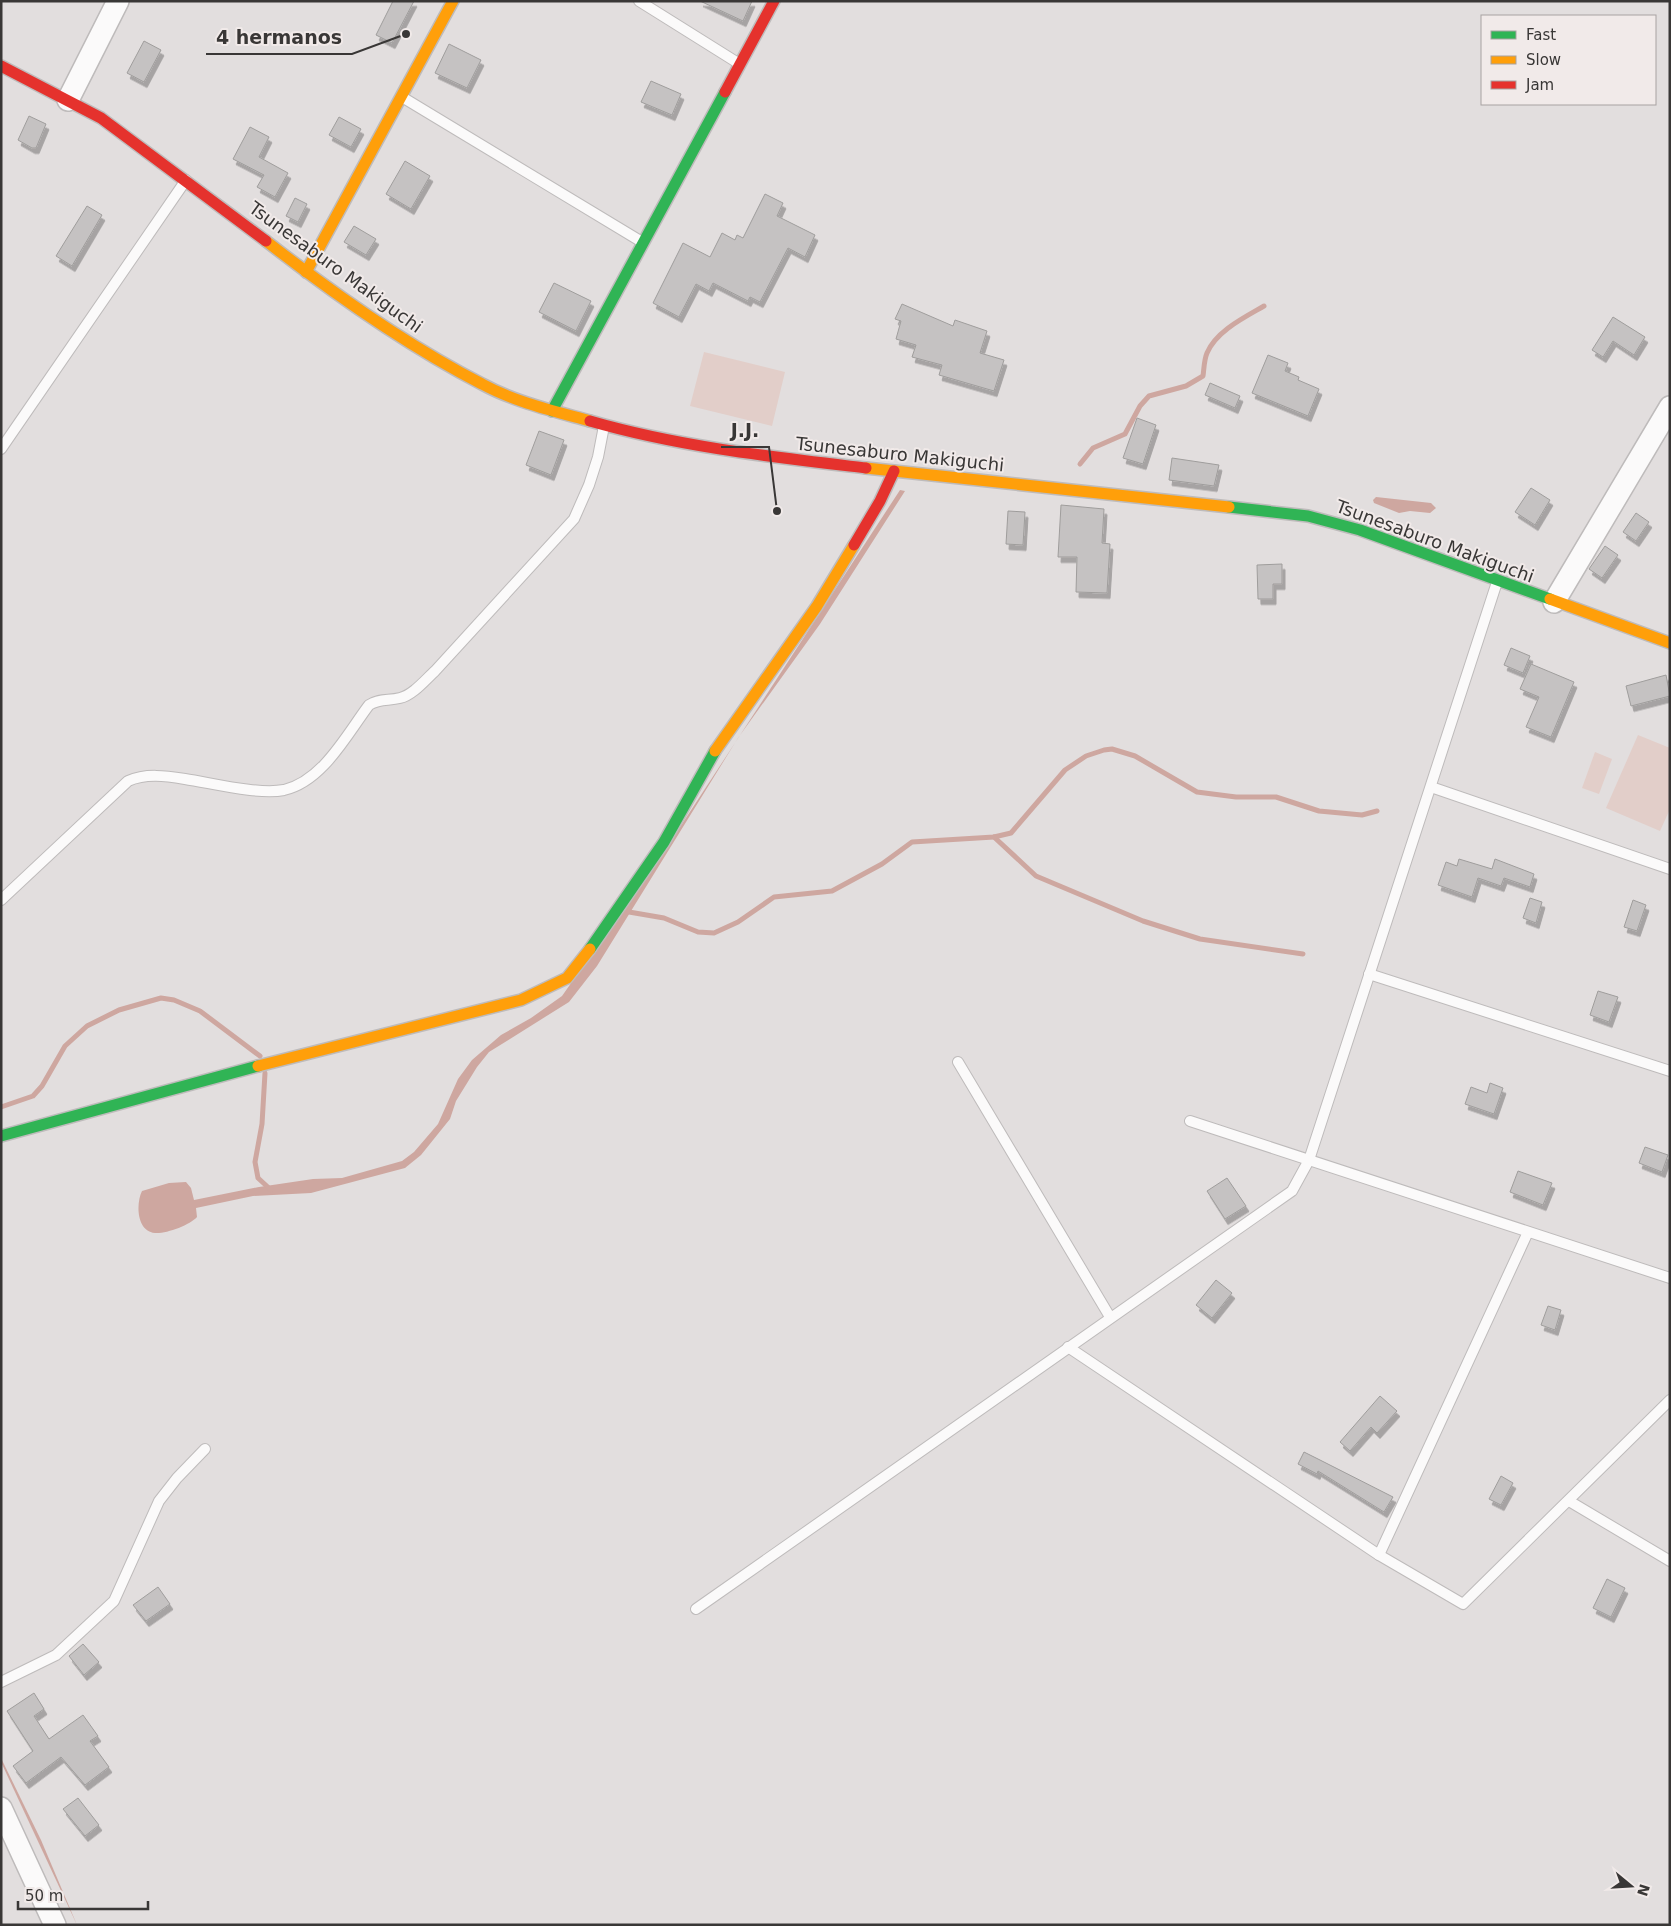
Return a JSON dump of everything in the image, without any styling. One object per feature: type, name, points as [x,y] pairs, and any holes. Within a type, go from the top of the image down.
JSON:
[{"type":"street","points":[[68,100],[118,1]]},
{"type":"street","points":[[306,272],[453,1]]},
{"type":"street","points":[[552,411],[774,1]]},
{"type":"street","name":"Tsunesaburo Makiguchi","points":[[1,66],[68,100],[144,148],[306,272],[428,354],[483,384],[552,411],[604,426],[695,447],[742,454],[1308,516],[1360,530],[1670,643]]},
{"type":"street","points":[[1554,602],[1670,406]]},
{"type":"street","points":[[1,1136],[192,1082],[521,1000],[567,978],[595,944],[664,842],[721,740],[817,606],[880,501],[894,471]]},
{"type":"street","points":[[1,1808],[55,1925]]},
{"type":"lane","points":[[639,1],[740,64]]},
{"type":"lane","points":[[401,96],[644,243]]},
{"type":"lane","points":[[1,449],[187,180]]},
{"type":"lane","points":[[1,900],[128,781],[136,777],[172,777],[248,789],[283,790],[301,783],[326,762],[369,705],[378,699],[402,698],[429,676],[574,519],[596,466],[604,426]]},
{"type":"lane","points":[[696,1609],[1292,1191],[1309,1160],[1498,581]]},
{"type":"lane","points":[[1431,787],[1670,869]]},
{"type":"lane","points":[[1370,974],[1670,1071]]},
{"type":"lane","points":[[958,1062],[1110,1317]]},
{"type":"lane","points":[[1190,1121],[1670,1278]]},
{"type":"lane","points":[[1379,1555],[1528,1232]]},
{"type":"lane","points":[[1068,1347],[1379,1555],[1463,1604],[1670,1400]]},
{"type":"lane","points":[[1,1682],[56,1655],[114,1601],[159,1501],[205,1448]]},
{"type":"lane","points":[[1569,1501],[1670,1561]]},
{"type":"shaded area","points":[[704,352],[785,372],[772,426],[690,406]]},
{"type":"shaded area","points":[[900,490],[905,491],[820,624],[740,736]]},
{"type":"shaded area","points":[[1376,497],[1431,503],[1436,508],[1430,513],[1410,511],[1399,513],[1374,503],[1373,500]]},
{"type":"shaded area","points":[[1638,735],[1670,748],[1670,809],[1660,831],[1606,808]]},
{"type":"shaded area","points":[[735,742],[597,966],[569,1002],[489,1052],[477,1067],[456,1101],[450,1119],[421,1155],[405,1168],[311,1193],[253,1196],[196,1208],[197,1217],[194,1220],[184,1226],[160,1233],[149,1231],[144,1227],[138,1209],[142,1191],[169,1183],[186,1182],[191,1188],[194,1200],[259,1187],[313,1179],[342,1178],[402,1161],[414,1152],[438,1124],[458,1079],[472,1060],[501,1035],[531,1018],[562,996],[667,847]]},
{"type":"shaded area","points":[[1595,752],[1612,759],[1599,794],[1582,788]]},
{"type":"shaded area","points":[[1,1758],[41,1840],[77,1925],[1,1762]]},
{"type":"building","points":[[393,1],[414,1],[392,43],[376,35]]},
{"type":"building","points":[[700,1],[752,1],[743,21]]},
{"type":"building","points":[[144,41],[161,50],[144,82],[127,73]]},
{"type":"building","points":[[449,44],[481,60],[467,88],[435,73]]},
{"type":"building","points":[[651,81],[681,94],[672,115],[641,102]]},
{"type":"building","points":[[29,116],[46,124],[36,148],[32,148],[18,140]]},
{"type":"building","points":[[339,117],[361,129],[351,147],[329,135]]},
{"type":"building","points":[[250,127],[269,137],[259,157],[288,173],[275,197],[257,187],[264,175],[233,159]]},
{"type":"building","points":[[405,161],[430,176],[411,209],[386,194]]},
{"type":"building","points":[[765,194],[783,203],[777,216],[815,235],[805,257],[788,248],[760,302],[750,297],[748,301],[713,283],[709,291],[696,284],[679,317],[653,303],[683,243],[710,257],[722,233],[735,240],[737,235],[743,238]]},
{"type":"building","points":[[295,198],[307,204],[298,222],[286,216]]},
{"type":"building","points":[[87,206],[102,215],[72,266],[56,256]]},
{"type":"building","points":[[354,226],[376,239],[366,255],[344,242]]},
{"type":"building","points":[[554,283],[591,301],[576,331],[539,312]]},
{"type":"building","points":[[902,304],[953,326],[955,320],[987,331],[980,353],[1004,360],[994,391],[939,375],[942,365],[912,357],[916,345],[896,339],[901,321],[895,319]]},
{"type":"building","points":[[1613,317],[1645,337],[1634,355],[1613,341],[1603,357],[1592,350]]},
{"type":"building","points":[[1268,355],[1288,363],[1285,371],[1299,377],[1298,380],[1319,389],[1308,416],[1252,393]]},
{"type":"building","points":[[1210,383],[1240,396],[1235,408],[1205,395]]},
{"type":"building","points":[[1137,418],[1156,425],[1143,464],[1123,458]]},
{"type":"building","points":[[539,431],[564,440],[551,475],[526,465]]},
{"type":"building","points":[[1172,458],[1219,465],[1214,486],[1169,480]]},
{"type":"building","points":[[1531,488],[1550,500],[1535,525],[1515,512]]},
{"type":"building","points":[[1061,505],[1104,509],[1102,543],[1110,544],[1107,593],[1076,592],[1077,557],[1058,557]]},
{"type":"building","points":[[1008,511],[1025,512],[1023,545],[1006,544]]},
{"type":"building","points":[[1636,513],[1649,522],[1636,541],[1623,532]]},
{"type":"building","points":[[1605,546],[1618,555],[1602,578],[1589,569]]},
{"type":"building","points":[[1282,564],[1282,584],[1273,584],[1273,599],[1258,599],[1257,565]]},
{"type":"building","points":[[1511,648],[1530,656],[1523,673],[1504,665]]},
{"type":"building","points":[[1531,664],[1574,682],[1551,737],[1526,727],[1539,697],[1520,689]]},
{"type":"building","points":[[1666,675],[1670,696],[1631,706],[1626,686]]},
{"type":"building","points":[[1459,859],[1492,869],[1495,859],[1534,874],[1530,887],[1504,878],[1501,886],[1478,878],[1472,897],[1438,885],[1446,862],[1457,866]]},
{"type":"building","points":[[1530,898],[1542,902],[1536,923],[1523,918]]},
{"type":"building","points":[[1633,900],[1646,905],[1637,931],[1624,927]]},
{"type":"building","points":[[1598,991],[1618,997],[1609,1022],[1590,1015]]},
{"type":"building","points":[[1490,1083],[1503,1088],[1494,1114],[1465,1104],[1471,1087],[1487,1093]]},
{"type":"building","points":[[1645,1147],[1668,1155],[1662,1172],[1639,1163]]},
{"type":"building","points":[[1518,1171],[1552,1183],[1543,1205],[1510,1192]]},
{"type":"building","points":[[1227,1178],[1246,1206],[1225,1219],[1207,1191]]},
{"type":"building","points":[[1216,1280],[1232,1293],[1212,1318],[1196,1305]]},
{"type":"building","points":[[1548,1306],[1561,1310],[1555,1330],[1541,1325]]},
{"type":"building","points":[[1380,1396],[1397,1411],[1377,1433],[1371,1427],[1350,1451],[1340,1442]]},
{"type":"building","points":[[1304,1452],[1393,1497],[1384,1512],[1318,1471],[1317,1474],[1298,1464]]},
{"type":"building","points":[[1501,1476],[1513,1483],[1501,1505],[1489,1499]]},
{"type":"building","points":[[1607,1579],[1625,1588],[1611,1617],[1593,1608]]},
{"type":"building","points":[[158,1587],[170,1604],[146,1621],[133,1605]]},
{"type":"building","points":[[83,1644],[99,1662],[84,1675],[69,1656]]},
{"type":"building","points":[[34,1693],[44,1709],[34,1716],[49,1739],[83,1715],[98,1736],[90,1741],[109,1767],[85,1785],[61,1757],[26,1783],[13,1766],[33,1751],[7,1711]]},
{"type":"building","points":[[78,1798],[99,1825],[85,1836],[63,1809]]},
{"type":"waterway","points":[[1080,464],[1093,448],[1125,434],[1140,406],[1149,396],[1186,386],[1203,376],[1207,353],[1217,338],[1232,325],[1264,306]]},
{"type":"waterway","points":[[629,912],[664,918],[698,932],[714,933],[738,922],[774,897],[832,891],[882,864],[912,842],[994,837],[1011,833],[1065,770],[1086,756],[1104,750],[1112,749],[1135,756],[1197,792],[1236,797],[1276,797],[1319,811],[1362,815],[1377,811]]},
{"type":"waterway","points":[[994,837],[1036,876],[1143,921],[1200,939],[1303,954]]},
{"type":"waterway","points":[[1,1107],[33,1096],[42,1086],[65,1046],[87,1026],[119,1010],[161,998],[174,1000],[200,1011],[260,1056]]},
{"type":"waterway","points":[[265,1073],[262,1124],[255,1162],[258,1178],[271,1190]]},
{"type":"traffic: fast","points":[[552,411],[725,92]]},
{"type":"traffic: fast","points":[[1229,507],[1308,516],[1360,530],[1550,599]]},
{"type":"traffic: fast","points":[[590,949],[664,842],[715,751]]},
{"type":"traffic: fast","points":[[1,1136],[258,1066]]},
{"type":"traffic: slow","points":[[306,272],[453,1]]},
{"type":"traffic: slow","points":[[266,241],[371,318],[454,369],[508,396],[535,406],[590,421]]},
{"type":"traffic: slow","points":[[866,468],[1229,507]]},
{"type":"traffic: slow","points":[[715,751],[817,606],[854,545]]},
{"type":"traffic: slow","points":[[1550,599],[1670,643]]},
{"type":"traffic: slow","points":[[258,1066],[521,1000],[567,978],[590,949]]},
{"type":"traffic: jam","points":[[725,92],[774,1]]},
{"type":"traffic: jam","points":[[1,66],[101,118],[266,241]]},
{"type":"traffic: jam","points":[[590,421],[658,438],[692,444],[866,468]]},
{"type":"traffic: jam","points":[[854,545],[880,501],[894,471]]},
{"type":"place","name":"4 hermanos","points":[[406,34]]},
{"type":"place","name":"J.J.","points":[[777,511]]}]
